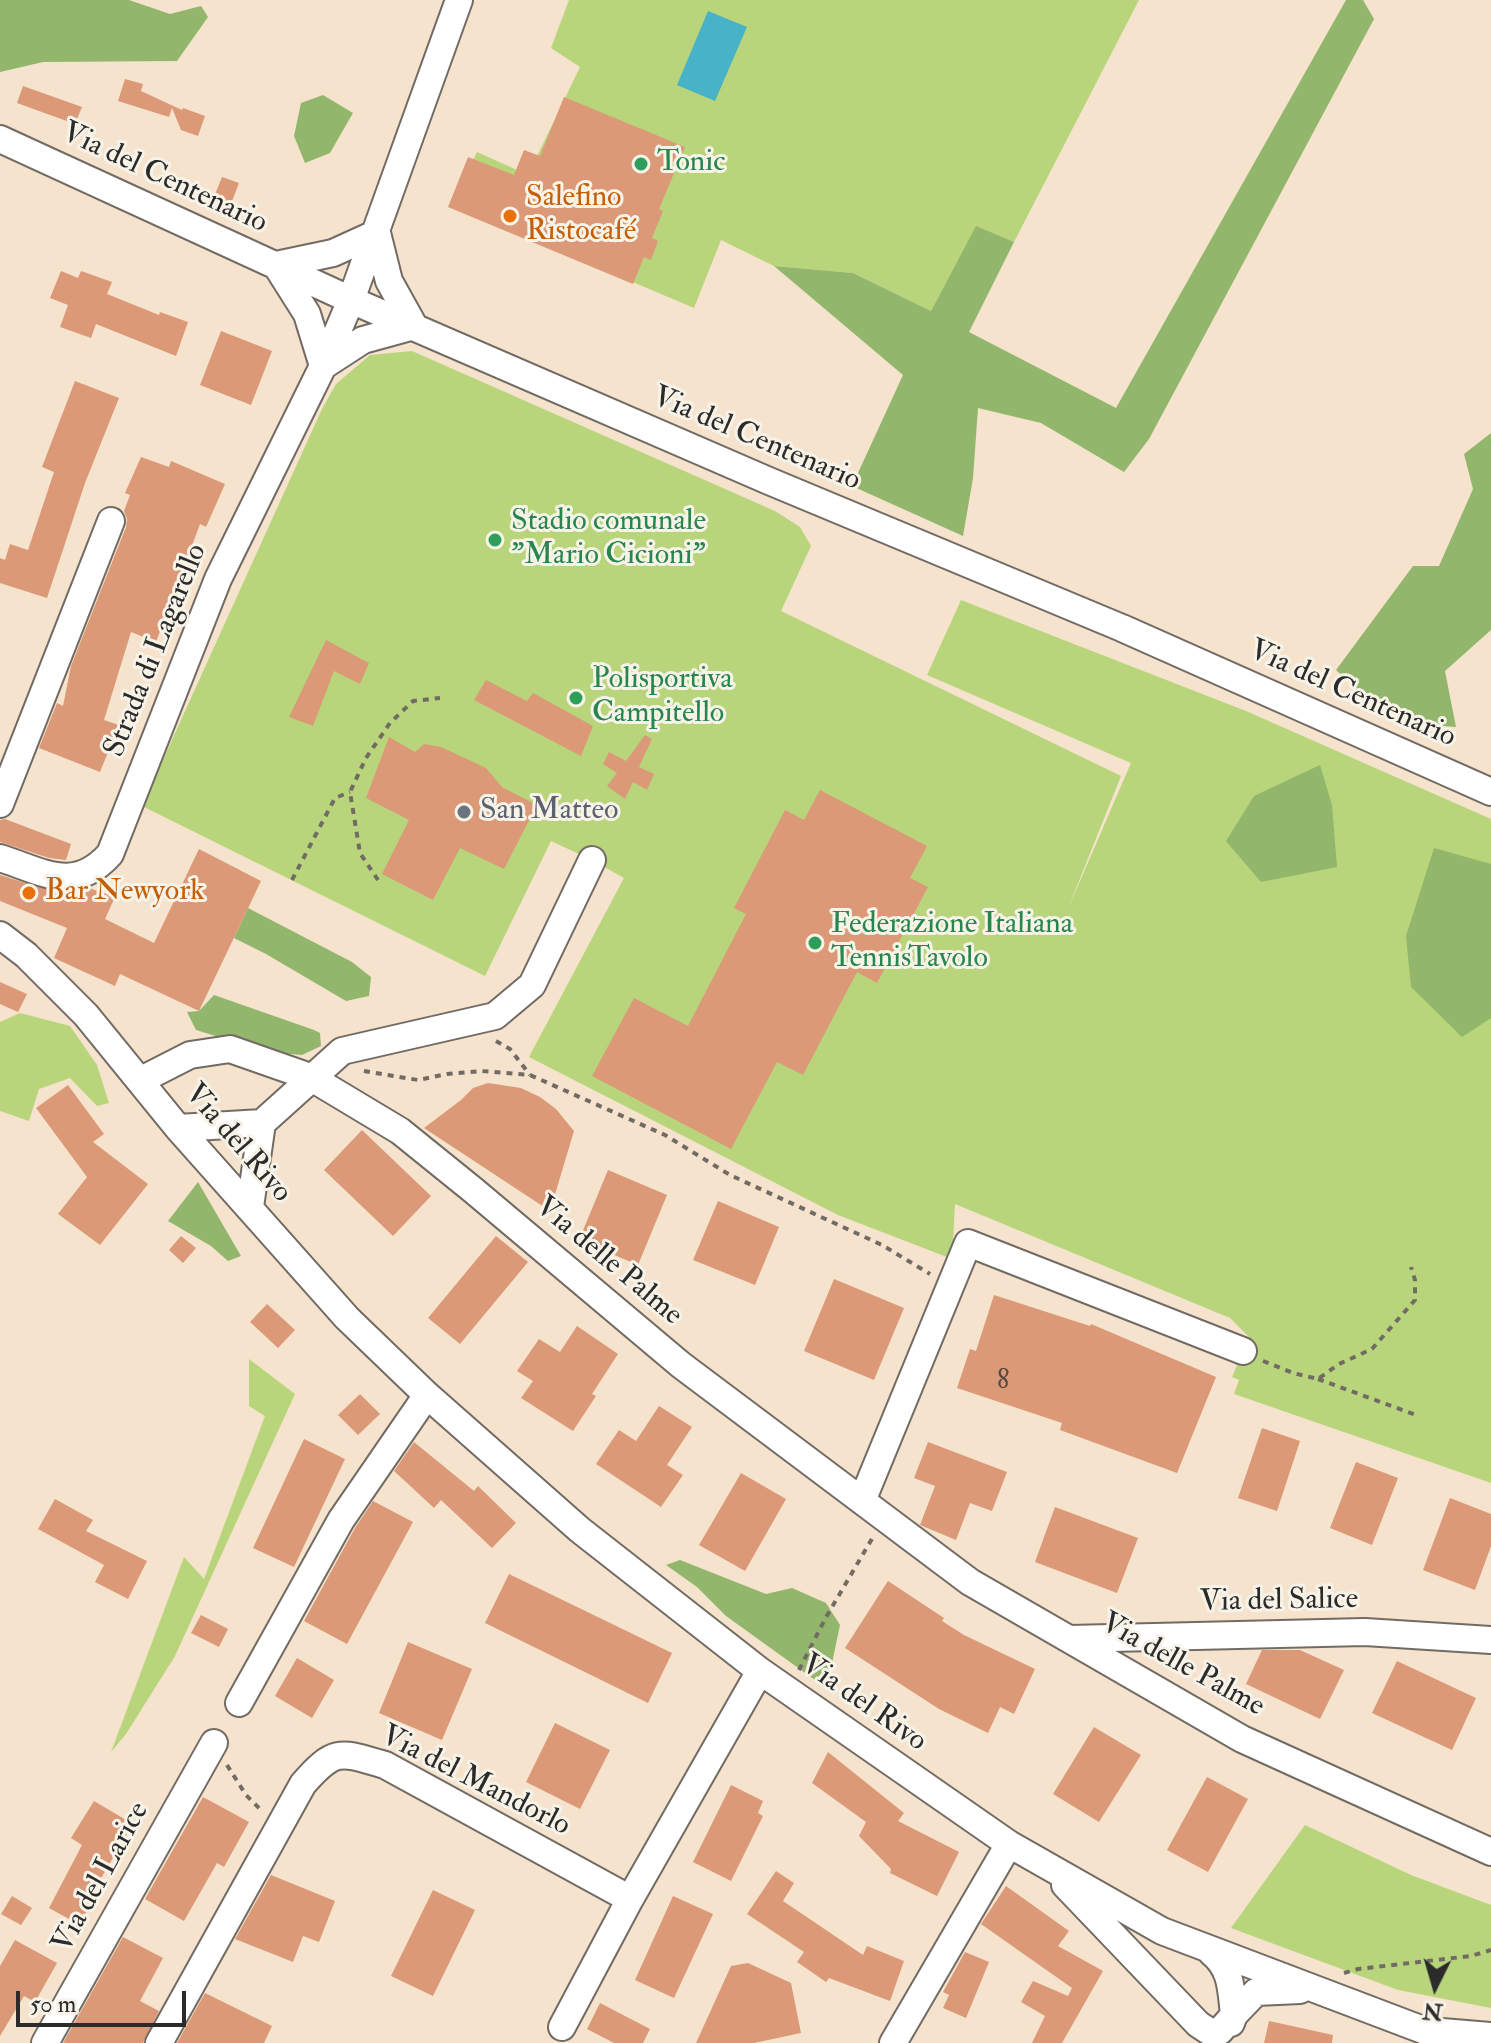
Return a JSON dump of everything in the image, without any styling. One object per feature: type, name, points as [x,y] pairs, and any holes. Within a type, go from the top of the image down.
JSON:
[{"type":"street","name":"Strada di Lagarello","points":[[0,858],[63,878],[82,877],[98,868],[110,854],[218,579],[323,366],[351,300],[459,0]]},
{"type":"street","name":"Via del Centenario","points":[[0,139],[351,300],[781,486],[1122,628],[1491,792]]},
{"type":"street","points":[[377,233],[389,281],[414,326],[363,340],[323,366],[307,314],[276,265],[333,253],[377,233]]},
{"type":"street","points":[[0,804],[111,521]]},
{"type":"street","points":[[250,1207],[262,1123],[342,1051],[495,1016],[532,985],[592,860]]},
{"type":"street","name":"Via del Rivo","points":[[0,935],[26,955],[86,1015],[178,1128],[347,1318],[427,1395],[580,1530],[760,1671],[1009,1844],[1162,1931],[1423,2030]]},
{"type":"street","name":"Via delle Palme","points":[[141,1080],[190,1055],[230,1049],[318,1071],[473,1190],[681,1365],[970,1582],[1242,1739],[1491,1852]]},
{"type":"street","points":[[178,1128],[262,1123]]},
{"type":"street","points":[[862,1501],[968,1243],[1243,1351]]},
{"type":"street","points":[[239,1703],[341,1520],[427,1395]]},
{"type":"street","name":"Via del Salice","points":[[1069,1639],[1365,1632],[1491,1640]]},
{"type":"street","points":[[562,2027],[630,1899],[760,1671]]},
{"type":"street","name":"Via del Larice","points":[[45,2043],[214,1743]]},
{"type":"street","name":"Via del Mandorlo","points":[[159,2043],[303,1784],[323,1761],[345,1753],[385,1765],[630,1899]]},
{"type":"street","points":[[893,2043],[1009,1844]]},
{"type":"street","points":[[1045,1865],[1198,2024],[1210,2032],[1220,2031],[1256,1992],[1312,1990]]},
{"type":"street","points":[[1211,1952],[1230,1974],[1234,2015],[1228,2043]]},
{"type":"street","points":[[1423,2030],[1491,2036]]},
{"type":"street","points":[[1423,2030],[1448,2043]]},
{"type":"path","points":[[378,880],[360,853],[350,792],[366,758],[390,723],[413,701],[440,698]]},
{"type":"path","points":[[292,880],[335,798],[350,792]]},
{"type":"path","points":[[459,1025],[477,1030],[510,1049],[530,1075]]},
{"type":"path","points":[[318,1071],[418,1080],[481,1071],[530,1075],[665,1135],[730,1175],[882,1245],[951,1285]]},
{"type":"path","points":[[1318,1379],[1339,1364],[1372,1349],[1415,1300],[1415,1280],[1411,1267]]},
{"type":"path","points":[[1243,1351],[1293,1373],[1318,1379],[1416,1415]]},
{"type":"path","points":[[798,1672],[884,1518]]},
{"type":"path","points":[[214,1743],[246,1795],[279,1827]]},
{"type":"path","points":[[1340,2000],[1340,1974],[1358,1969],[1471,1956],[1491,1950]]},
{"type":"green space","points":[[0,0],[129,0],[170,14],[201,6],[208,17],[177,61],[43,62],[0,72]]},
{"type":"green space","points":[[569,0],[1139,0],[1014,242],[976,227],[931,311],[853,273],[774,266],[721,240],[694,308],[451,205],[477,152],[528,175],[580,67],[551,48]]},
{"type":"green space","points":[[1346,0],[1363,0],[1374,19],[1149,439],[1124,472],[1041,423],[978,408],[973,478],[963,536],[852,486],[903,375],[774,266],[853,273],[931,311],[976,226],[1014,242],[969,332],[1116,408]]},
{"type":"green space","points":[[323,95],[353,113],[330,153],[305,163],[294,136],[301,103]]},
{"type":"green space","points":[[412,351],[775,511],[800,527],[811,546],[781,611],[1121,776],[1067,911],[1131,763],[927,675],[961,600],[1246,711],[1491,819],[1491,1483],[1234,1394],[1239,1380],[1232,1377],[1249,1337],[1230,1318],[955,1204],[952,1259],[838,1215],[529,1057],[624,878],[592,860],[551,841],[485,976],[142,806],[336,384],[370,355]]},
{"type":"green space","points":[[1491,433],[1491,630],[1445,671],[1456,727],[1393,722],[1336,670],[1413,566],[1439,566],[1473,489],[1464,454]]},
{"type":"green space","points":[[1320,765],[1332,805],[1337,867],[1261,882],[1226,841],[1254,796]]},
{"type":"green space","points":[[1434,848],[1491,864],[1491,1018],[1462,1037],[1411,987],[1406,936]]},
{"type":"green space","points":[[248,908],[352,962],[371,977],[369,996],[346,1001],[234,938]]},
{"type":"green space","points":[[214,995],[314,1030],[320,1033],[321,1046],[302,1055],[268,1052],[196,1030],[187,1012],[199,1011]]},
{"type":"green space","points":[[20,1013],[70,1026],[97,1065],[109,1103],[97,1106],[70,1078],[39,1089],[29,1121],[0,1111],[0,1022]]},
{"type":"green space","points":[[198,1182],[241,1256],[228,1261],[211,1246],[168,1221]]},
{"type":"green space","points":[[249,1359],[295,1394],[175,1656],[126,1734],[111,1752],[184,1557],[204,1579],[265,1416],[249,1406]]},
{"type":"green space","points":[[680,1560],[766,1594],[792,1588],[826,1603],[840,1625],[831,1668],[815,1680],[726,1616],[697,1587],[666,1565]]},
{"type":"green space","points":[[1305,1825],[1411,1875],[1491,1905],[1491,2008],[1398,1990],[1231,1928]]},
{"type":"water","points":[[708,11],[747,27],[715,101],[677,85]]},
{"type":"building","points":[[125,79],[143,84],[141,91],[182,110],[205,116],[198,136],[181,130],[172,108],[169,117],[118,101]]},
{"type":"building","points":[[23,86],[82,107],[75,124],[17,103]]},
{"type":"building","points":[[564,97],[685,147],[659,209],[663,211],[652,238],[658,241],[651,260],[644,257],[633,284],[448,207],[468,157],[514,175],[524,150],[540,156]]},
{"type":"building","points":[[222,177],[239,183],[229,209],[212,202]]},
{"type":"building","points":[[61,271],[78,278],[81,271],[112,282],[107,294],[159,315],[160,312],[188,322],[176,356],[96,324],[91,338],[60,327],[68,305],[50,298]]},
{"type":"building","points":[[221,331],[272,351],[251,405],[200,385]]},
{"type":"building","points":[[75,381],[119,398],[85,483],[47,598],[0,583],[0,558],[5,560],[10,544],[28,550],[54,472],[42,467]]},
{"type":"building","points":[[141,457],[169,467],[171,461],[225,484],[206,527],[200,524],[156,642],[131,632],[104,720],[119,725],[100,772],[39,748],[57,703],[63,706],[71,666],[126,527],[124,511],[130,495],[125,493]]},
{"type":"building","points":[[326,640],[369,663],[360,684],[334,671],[313,726],[289,717]]},
{"type":"building","points":[[486,680],[527,701],[533,693],[593,726],[581,756],[474,700]]},
{"type":"building","points":[[645,735],[652,739],[639,767],[654,774],[647,790],[633,782],[625,799],[607,786],[617,773],[603,764],[609,752],[626,761]]},
{"type":"building","name":"San Matteo","points":[[389,737],[415,752],[424,744],[441,747],[486,768],[502,787],[537,805],[504,869],[460,848],[433,900],[382,874],[409,820],[366,798]]},
{"type":"building","name":"Federazione Italiana TennisTavolo","points":[[820,790],[927,846],[910,878],[928,887],[877,983],[857,972],[803,1075],[777,1062],[731,1149],[592,1076],[634,998],[688,1026],[746,914],[734,908],[785,810],[804,820]]},
{"type":"building","points":[[5,819],[71,844],[66,860],[49,858],[0,842],[0,820]]},
{"type":"building","points":[[199,849],[261,881],[199,1011],[120,974],[115,986],[54,958],[67,928],[0,901],[0,875],[55,892],[71,893],[89,888],[115,897],[105,919],[154,943]]},
{"type":"building","points":[[0,982],[27,994],[18,1012],[0,1004]]},
{"type":"building","points":[[488,1083],[521,1088],[540,1097],[556,1109],[574,1131],[550,1211],[424,1128],[473,1088]]},
{"type":"building","points":[[68,1085],[104,1134],[93,1142],[148,1184],[100,1245],[58,1214],[87,1177],[36,1108]]},
{"type":"building","points":[[362,1130],[431,1196],[393,1236],[324,1170]]},
{"type":"building","points":[[608,1170],[667,1195],[638,1265],[579,1240]]},
{"type":"building","points":[[718,1201],[779,1227],[755,1285],[693,1260]]},
{"type":"building","points":[[181,1236],[196,1248],[183,1263],[169,1250]]},
{"type":"building","points":[[496,1236],[528,1262],[460,1344],[428,1318]]},
{"type":"building","points":[[834,1279],[904,1308],[874,1380],[804,1351]]},
{"type":"building","points":[[994,1295],[1091,1324],[1216,1377],[1177,1473],[1060,1430],[1062,1423],[957,1388],[970,1349],[976,1351]]},
{"type":"building","points":[[267,1304],[295,1330],[278,1348],[250,1322]]},
{"type":"building","points":[[577,1326],[618,1354],[573,1431],[521,1398],[533,1381],[517,1371],[539,1339],[560,1352]]},
{"type":"building","points":[[360,1394],[380,1414],[358,1435],[338,1415]]},
{"type":"building","points":[[659,1406],[692,1427],[667,1465],[683,1475],[661,1507],[596,1464],[619,1430],[636,1441]]},
{"type":"building","points":[[1262,1428],[1300,1441],[1277,1511],[1238,1498]]},
{"type":"building","points":[[304,1439],[345,1459],[294,1567],[253,1548]]},
{"type":"building","points":[[414,1442],[474,1491],[478,1486],[516,1523],[492,1548],[441,1500],[434,1508],[394,1471]]},
{"type":"building","points":[[928,1442],[1007,1472],[992,1511],[970,1503],[956,1540],[920,1525],[935,1486],[914,1478]]},
{"type":"building","points":[[1356,1462],[1398,1478],[1372,1545],[1330,1528]]},
{"type":"building","points":[[741,1473],[786,1499],[745,1571],[699,1545]]},
{"type":"building","points":[[1450,1498],[1491,1514],[1491,1546],[1475,1590],[1423,1570]]},
{"type":"building","points":[[55,1499],[93,1520],[86,1531],[147,1561],[128,1599],[95,1582],[104,1565],[38,1529]]},
{"type":"building","points":[[373,1501],[413,1522],[347,1644],[304,1621]]},
{"type":"building","points":[[1055,1507],[1138,1538],[1117,1593],[1035,1562]]},
{"type":"building","points":[[509,1574],[672,1653],[648,1703],[485,1623]]},
{"type":"building","points":[[888,1581],[964,1635],[1035,1669],[1014,1714],[1000,1707],[988,1733],[939,1709],[845,1648]]},
{"type":"building","points":[[201,1615],[228,1629],[219,1647],[191,1633]]},
{"type":"building","points":[[408,1642],[472,1669],[442,1740],[379,1713]]},
{"type":"building","points":[[1262,1650],[1300,1650],[1344,1670],[1320,1719],[1246,1684]]},
{"type":"building","points":[[297,1658],[334,1680],[312,1718],[275,1696]]},
{"type":"building","points":[[1397,1661],[1476,1698],[1452,1750],[1372,1713]]},
{"type":"building","points":[[555,1723],[610,1750],[580,1809],[526,1782]]},
{"type":"building","points":[[1094,1727],[1141,1755],[1099,1822],[1053,1794]]},
{"type":"building","points":[[828,1752],[904,1813],[898,1821],[959,1852],[937,1896],[890,1873],[891,1869],[859,1836],[866,1822],[812,1783]]},
{"type":"building","points":[[1207,1777],[1248,1799],[1208,1872],[1167,1850]]},
{"type":"building","points":[[731,1785],[763,1801],[758,1813],[763,1816],[731,1881],[693,1862]]},
{"type":"building","points":[[203,1797],[249,1822],[224,1867],[217,1863],[184,1921],[145,1899]]},
{"type":"building","points":[[94,1801],[133,1824],[97,1885],[100,1886],[80,1925],[49,1908],[82,1845],[71,1838]]},
{"type":"building","points":[[776,1871],[794,1883],[783,1901],[863,1955],[867,1946],[904,1961],[890,2001],[829,1978],[826,1982],[797,1962],[804,1952],[747,1914]]},
{"type":"building","points":[[271,1875],[335,1901],[319,1942],[303,1936],[293,1962],[235,1939]]},
{"type":"building","points":[[1006,1886],[1069,1931],[1058,1946],[1103,1971],[1062,2043],[1032,2043],[1045,2016],[1021,2002],[1033,1981],[1068,1996],[1072,1988],[981,1924]]},
{"type":"building","points":[[433,1890],[475,1910],[433,1996],[391,1976]]},
{"type":"building","points":[[12,1896],[32,1908],[21,1925],[1,1914]]},
{"type":"building","points":[[673,1896],[713,1914],[674,1998],[635,1980]]},
{"type":"building","points":[[123,1937],[163,1958],[140,2001],[159,2011],[143,2043],[63,2043]]},
{"type":"building","points":[[15,1940],[57,1963],[35,2002],[24,1996],[0,2036],[0,1966]]},
{"type":"building","points":[[965,1952],[989,1962],[966,2018],[943,2008],[949,1995],[943,1992]]},
{"type":"building","points":[[748,1963],[791,1983],[801,2033],[754,2043],[696,2043],[731,1966]]},
{"type":"building","points":[[205,1993],[272,2026],[264,2043],[177,2043]]},
{"type":"building","points":[[600,2003],[650,2029],[643,2043],[614,2043],[587,2029]]},
{"type":"building","points":[[1269,2021],[1333,2035],[1332,2043],[1264,2043]]},
{"type":"place","name":"Tonic","points":[[641,164]]},
{"type":"place","name":"Salefino Ristocafé","points":[[510,216]]},
{"type":"place","name":"Stadio comunale \"Mario Cicioni\"","points":[[495,540]]},
{"type":"place","name":"Polisportiva Campitello","points":[[576,698]]},
{"type":"place","name":"San Matteo","points":[[464,812]]},
{"type":"place","name":"Bar Newyork","points":[[29,893]]},
{"type":"place","name":"Federazione Italiana TennisTavolo","points":[[815,943]]}]
